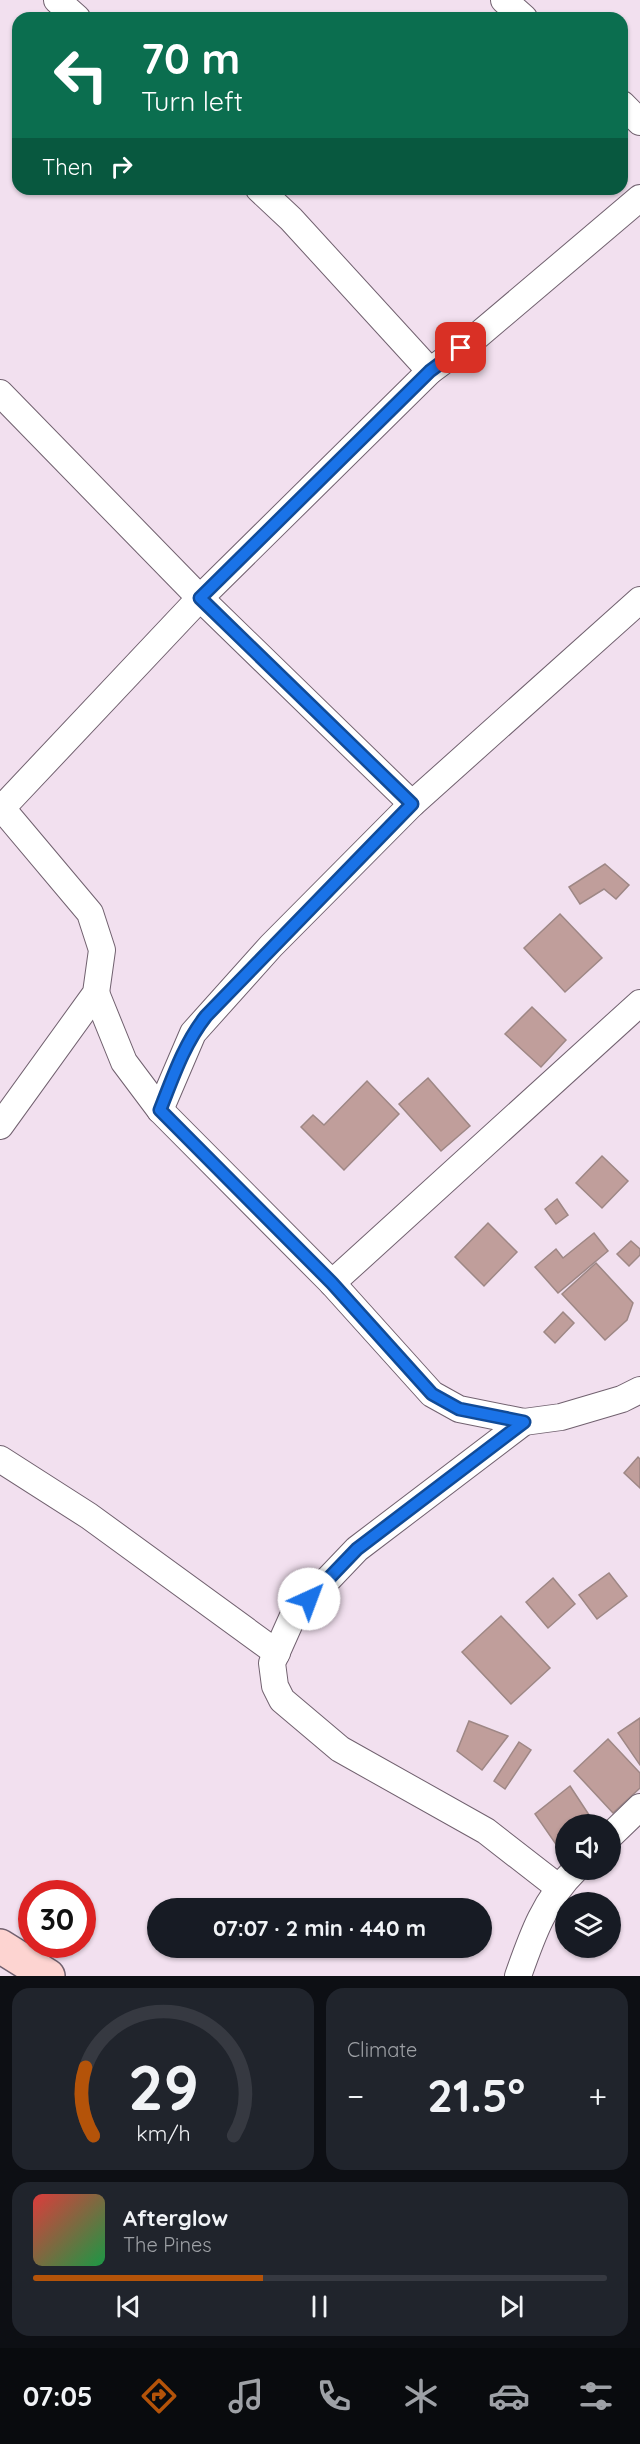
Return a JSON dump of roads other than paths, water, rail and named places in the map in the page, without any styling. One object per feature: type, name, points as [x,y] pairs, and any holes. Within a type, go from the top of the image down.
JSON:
[{"type":"street","points":[[57,0],[70,12]]},
{"type":"street","points":[[504,0],[517,12]]},
{"type":"street","points":[[628,110],[640,122]]},
{"type":"street","points":[[265,195],[291,219],[430,371]]},
{"type":"street","points":[[0,1126],[96,993],[102,950],[90,913],[1,807],[200,598],[430,371],[476,336],[640,198]]},
{"type":"street","points":[[0,393],[200,598],[412,804]]},
{"type":"street","points":[[160,1110],[184,1051],[193,1033],[206,1016],[412,804],[640,600]]},
{"type":"street","points":[[96,993],[124,1062],[160,1110],[332,1283],[432,1394],[459,1409],[524,1422],[561,1417],[622,1399],[640,1390]]},
{"type":"street","points":[[332,1283],[640,1003]]},
{"type":"street","points":[[524,1422],[357,1549],[293,1616],[272,1663],[275,1686],[282,1700],[340,1749],[486,1831],[558,1887]]},
{"type":"street","points":[[0,1460],[89,1516],[277,1653]]},
{"type":"street","points":[[621,1825],[640,1807]]},
{"type":"street","points":[[518,1976],[531,1939],[558,1887],[565,1880]]},
{"type":"street","points":[[0,1946],[48,1976]]}]
